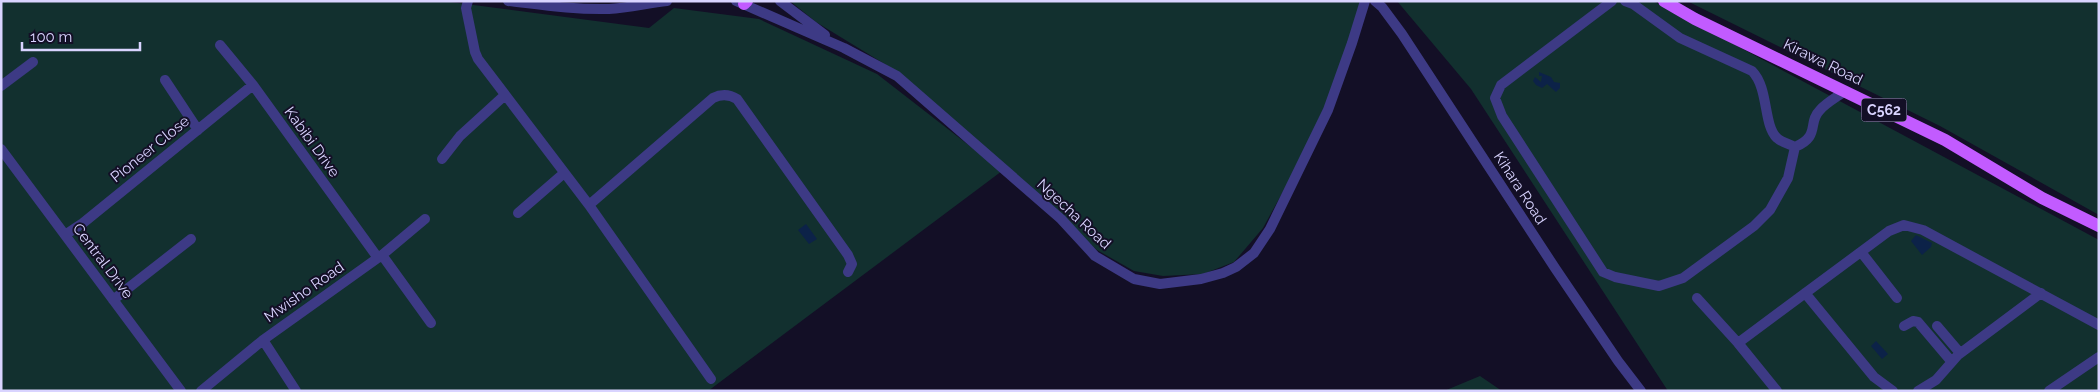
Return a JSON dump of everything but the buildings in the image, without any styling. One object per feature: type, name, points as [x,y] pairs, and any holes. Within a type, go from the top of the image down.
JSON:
[{"type":"main road","name":"Kirawa Road","points":[[1664,1],[1695,19],[1945,140],[2042,198],[2099,226]]},
{"type":"street","points":[[468,1],[466,8],[478,59],[589,205],[711,379]]},
{"type":"street","points":[[508,1],[553,8],[609,9],[667,1]]},
{"type":"street","name":"Ngecha Road","points":[[780,1],[844,48]]},
{"type":"street","name":"Ngecha Road","points":[[743,2],[880,65],[913,89],[985,155],[1061,219],[1095,256],[1107,265],[1134,279],[1160,284],[1210,277],[1236,267],[1254,253],[1284,201],[1328,110],[1365,1]]},
{"type":"street","name":"Kihara Road","points":[[1375,1],[1382,7],[1402,34],[1555,268],[1618,361],[1641,391]]},
{"type":"street","points":[[1612,1],[1501,85],[1495,98],[1502,116],[1603,272],[1616,278],[1659,286],[1681,280],[1754,226],[1770,210],[1788,178],[1795,147]]},
{"type":"street","points":[[1625,1],[1634,4],[1680,38],[1752,71],[1760,81],[1773,133],[1779,140],[1795,147],[1806,142],[1813,132],[1820,110],[1845,91]]},
{"type":"street","name":"Kabibi Drive","points":[[220,45],[253,85],[431,323]]},
{"type":"street","points":[[1,86],[33,62]]},
{"type":"street","points":[[165,80],[198,130]]},
{"type":"street","name":"Pioneer Close","points":[[65,236],[253,85]]},
{"type":"street","points":[[442,159],[460,136],[505,95]]},
{"type":"street","points":[[589,205],[713,98],[724,95],[732,96],[848,255],[852,264],[848,272]]},
{"type":"street","name":"Central Drive","points":[[1,149],[181,391]]},
{"type":"street","points":[[518,213],[564,174]]},
{"type":"street","name":"Mwisho Road","points":[[201,391],[263,340],[380,257],[425,219]]},
{"type":"street","points":[[1738,343],[1894,228],[1904,225],[1916,226],[2099,325]]},
{"type":"street","points":[[114,300],[191,239]]},
{"type":"street","points":[[1861,252],[1897,298]]},
{"type":"street","points":[[1805,293],[1874,377],[1893,391]]},
{"type":"street","points":[[1918,391],[1936,380],[1960,353],[2041,293]]},
{"type":"street","points":[[1697,298],[1738,343],[1776,391]]},
{"type":"street","points":[[1904,326],[1913,321],[1918,322],[1951,361]]},
{"type":"street","points":[[1937,326],[1960,353]]},
{"type":"street","points":[[263,340],[296,391]]},
{"type":"street","points":[[2049,391],[2099,357]]},
{"type":"green space","points":[[1,1],[443,1],[649,28],[674,8],[759,19],[877,74],[1002,171],[708,391],[1,391]]},
{"type":"green space","points":[[790,1],[1362,1],[1327,111],[1263,228],[1234,262],[1203,274],[1163,276],[1134,271],[1097,250],[901,74],[816,22]]},
{"type":"green space","points":[[1397,1],[1653,1],[2099,240],[2099,391],[1668,391],[1471,89]]},
{"type":"green space","points":[[1687,1],[2099,1],[2099,215],[1940,126]]},
{"type":"green space","points":[[1480,376],[1502,391],[1444,391]]},
{"type":"water","points":[[1539,72],[1551,77],[1554,82],[1560,83],[1560,88],[1556,92],[1547,84],[1542,88],[1536,85],[1533,81],[1535,77],[1541,82],[1542,76],[1539,76]]},
{"type":"water","points":[[806,224],[817,239],[809,244],[798,230]]},
{"type":"water","points":[[1916,235],[1932,243],[1931,247],[1922,255],[1911,241]]},
{"type":"water","points":[[1876,341],[1888,354],[1882,359],[1871,346]]}]
